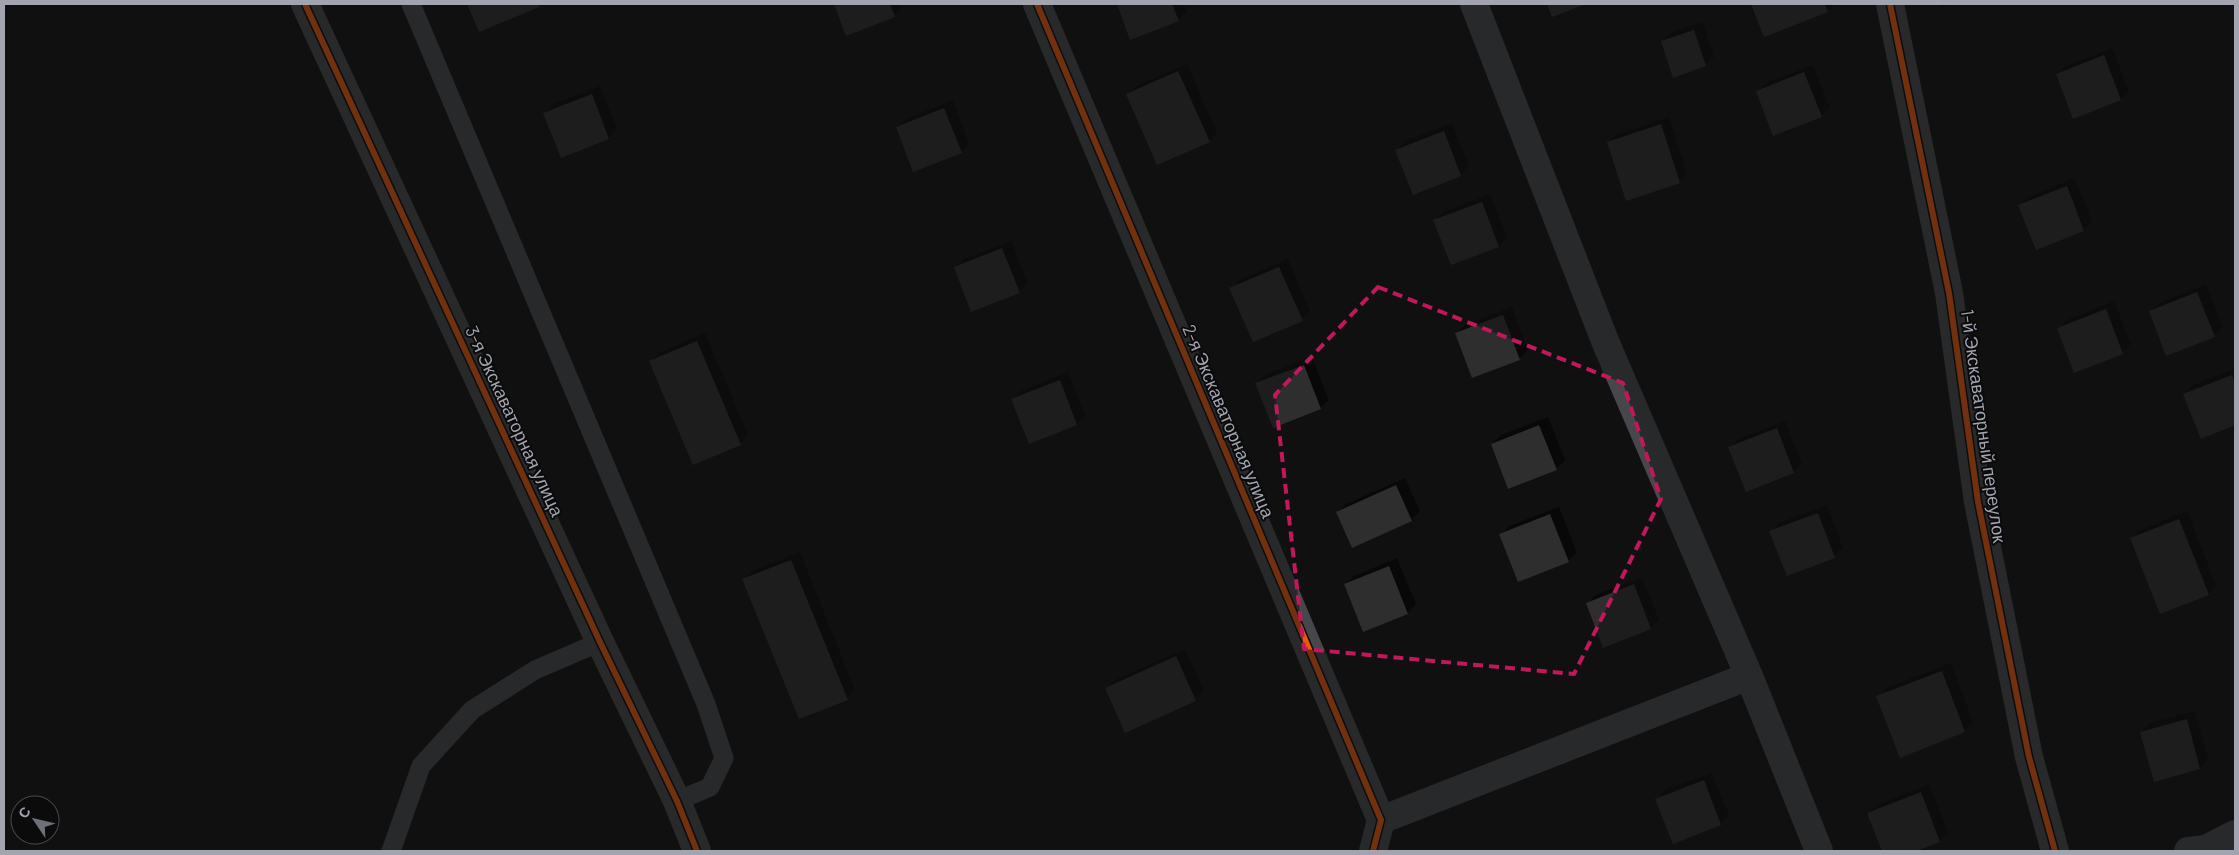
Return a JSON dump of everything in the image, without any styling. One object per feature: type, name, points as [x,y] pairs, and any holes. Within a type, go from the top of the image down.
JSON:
[{"type":"street","name":"3-я Экскаваторная улица","points":[[306,4],[600,642],[677,801],[697,851]]},
{"type":"street","name":"2-я Экскаваторная улица","points":[[1037,4],[1381,820]]},
{"type":"street","points":[[1474,4],[1605,341],[1749,676],[1819,851]]},
{"type":"street","name":"1-й Экскаваторный переулок","points":[[1890,4],[1949,293],[1978,502],[2029,757],[2055,851]]},
{"type":"street","points":[[1373,851],[1381,820],[1749,676]]},
{"type":"street","points":[[2200,850],[2235,834]]},
{"type":"lane","points":[[411,4],[706,704],[724,758],[710,787],[677,801]]},
{"type":"lane","points":[[391,851],[421,766],[472,710],[535,670],[600,642]]},
{"type":"highlighted area","points":[[1378,287],[1623,383],[1661,499],[1574,674],[1304,649],[1275,395]]},
{"type":"building","points":[[467,4],[538,4],[539,7],[479,32]]},
{"type":"building","points":[[834,4],[890,4],[895,17],[846,36]]},
{"type":"building","points":[[1117,4],[1172,4],[1179,21],[1130,40]]},
{"type":"building","points":[[1547,4],[1586,4],[1552,17]]},
{"type":"building","points":[[1751,4],[1825,4],[1828,12],[1764,37]]},
{"type":"building","points":[[1694,30],[1706,66],[1673,78],[1661,41]]},
{"type":"building","points":[[2104,55],[2121,100],[2073,119],[2056,74]]},
{"type":"building","points":[[1178,71],[1210,142],[1157,165],[1126,94]]},
{"type":"building","points":[[1804,72],[1822,117],[1773,136],[1756,91]]},
{"type":"building","points":[[592,94],[609,139],[561,158],[543,113]]},
{"type":"building","points":[[944,108],[962,153],[913,172],[896,127]]},
{"type":"building","points":[[1661,124],[1680,183],[1626,201],[1607,142]]},
{"type":"building","points":[[1444,131],[1461,176],[1413,195],[1395,150]]},
{"type":"building","points":[[2067,186],[2084,231],[2036,250],[2018,205]]},
{"type":"building","points":[[1482,202],[1499,247],[1451,265],[1433,220]]},
{"type":"building","points":[[1002,248],[1020,293],[971,312],[954,267]]},
{"type":"building","points":[[1279,267],[1303,321],[1253,342],[1229,288]]},
{"type":"building","points":[[2197,292],[2215,337],[2166,356],[2149,311]]},
{"type":"building","points":[[2106,309],[2123,354],[2074,373],[2057,328]]},
{"type":"building","points":[[1503,315],[1520,360],[1472,378],[1455,333]]},
{"type":"building","points":[[697,341],[741,445],[693,465],[649,361]]},
{"type":"building","points":[[1304,365],[1321,409],[1273,428],[1255,383]]},
{"type":"building","points":[[2232,375],[2235,384],[2235,425],[2201,439],[2183,394]]},
{"type":"building","points":[[1060,380],[1077,425],[1029,444],[1011,399]]},
{"type":"building","points":[[1539,425],[1557,470],[1508,489],[1491,444]]},
{"type":"building","points":[[1777,428],[1794,473],[1746,492],[1728,447]]},
{"type":"building","points":[[1396,485],[1412,521],[1352,548],[1336,512]]},
{"type":"building","points":[[1818,513],[1835,558],[1787,576],[1769,531]]},
{"type":"building","points":[[1550,514],[1569,562],[1518,582],[1499,534]]},
{"type":"building","points":[[2179,519],[2209,595],[2160,614],[2130,538]]},
{"type":"building","points":[[791,560],[848,700],[799,719],[742,579]]},
{"type":"building","points":[[1389,566],[1408,614],[1363,632],[1344,584]]},
{"type":"building","points":[[1634,584],[1651,629],[1603,648],[1586,603]]},
{"type":"building","points":[[1176,656],[1196,701],[1125,733],[1105,688]]},
{"type":"building","points":[[1942,671],[1965,732],[1900,758],[1876,696]]},
{"type":"building","points":[[2187,719],[2200,769],[2154,782],[2140,732]]},
{"type":"building","points":[[1704,780],[1721,825],[1673,844],[1655,799]]},
{"type":"building","points":[[1921,792],[1940,842],[1916,851],[1882,851],[1867,813]]},
{"type":"cycle path","points":[[305,4],[600,642],[677,801],[697,851]]},
{"type":"cycle path","points":[[1037,4],[1381,820],[1373,851]]},
{"type":"cycle path","points":[[1890,4],[1949,293],[1978,502],[2029,757],[2055,851]]}]
